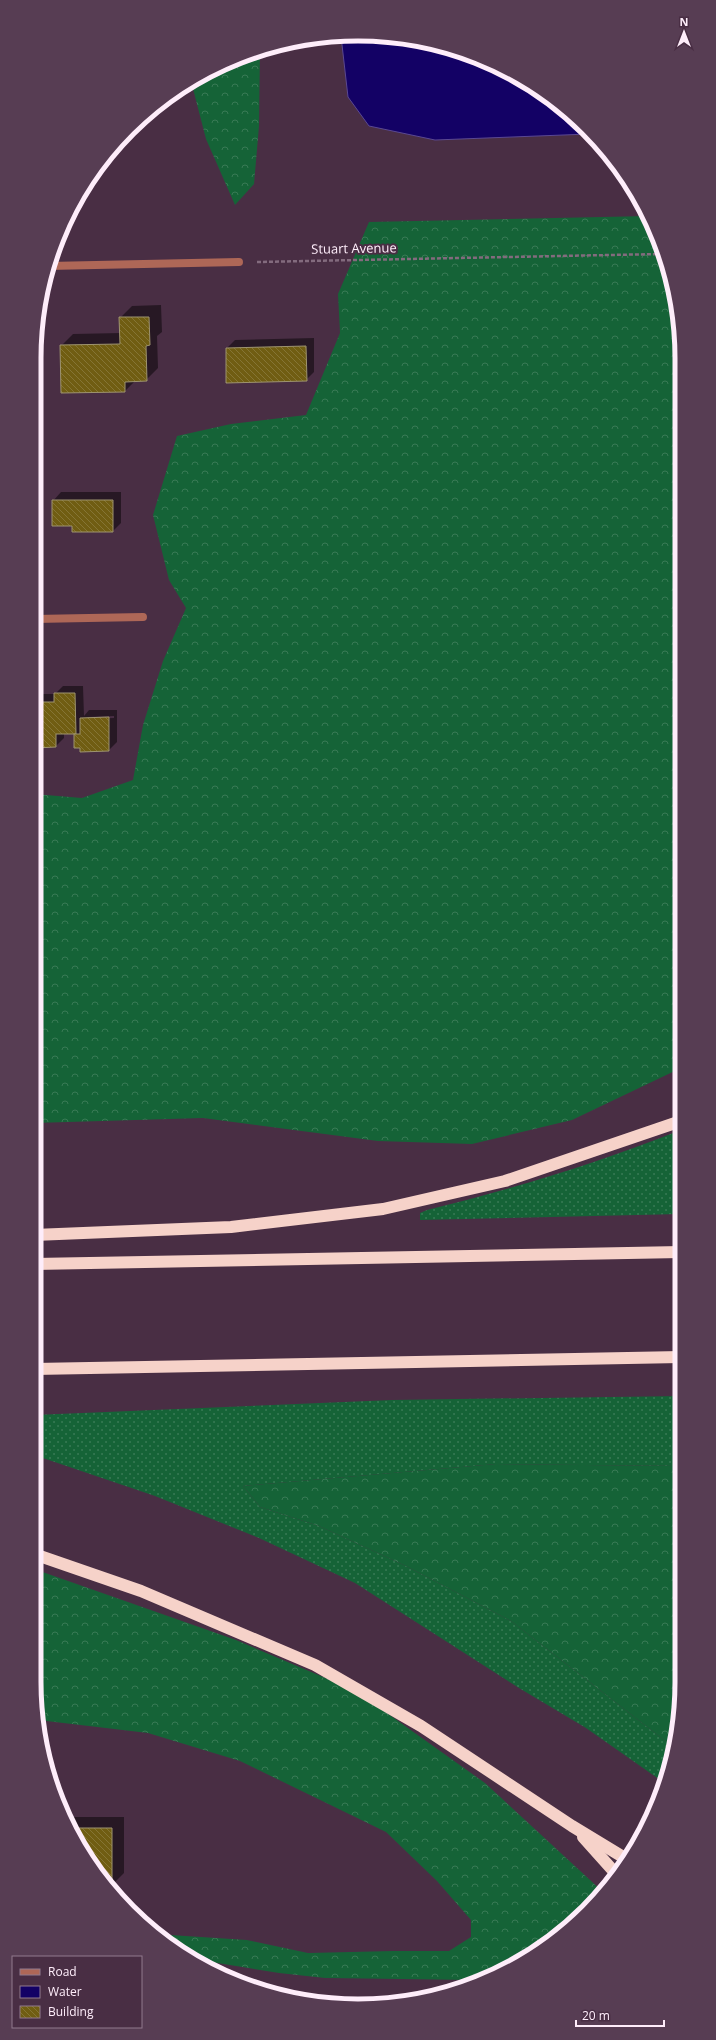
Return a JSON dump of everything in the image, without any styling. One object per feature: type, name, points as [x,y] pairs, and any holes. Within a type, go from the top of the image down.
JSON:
[{"type":"highway","points":[[41,1235],[231,1227],[382,1208],[505,1181],[675,1123]]},
{"type":"highway","points":[[41,1264],[675,1252]]},
{"type":"highway","points":[[41,1369],[675,1357]]},
{"type":"highway","points":[[41,1556],[141,1591],[315,1665],[421,1726],[572,1826],[623,1857]]},
{"type":"highway","points":[[572,1826],[613,1870]]},
{"type":"street","points":[[55,266],[239,262]]},
{"type":"street","points":[[41,619],[143,617]]},
{"type":"path","name":"Stuart Avenue","points":[[239,262],[657,254]]},
{"type":"green space","points":[[260,57],[259,126],[254,184],[235,205],[206,139],[193,87],[237,65]]},
{"type":"green space","points":[[641,216],[658,256],[669,296],[675,358],[675,1071],[572,1120],[472,1144],[378,1141],[203,1118],[41,1123],[41,795],[82,798],[133,780],[143,725],[163,661],[186,608],[169,580],[153,515],[177,436],[231,424],[306,415],[340,333],[338,294],[369,222]]},
{"type":"green space","points":[[675,1132],[675,1214],[420,1220],[420,1213],[427,1210],[555,1174]]},
{"type":"green space","points":[[675,1396],[675,1466],[496,1464],[243,1486],[260,1507],[319,1526],[406,1566],[511,1621],[669,1744],[659,1779],[586,1728],[519,1688],[355,1583],[259,1538],[155,1496],[41,1457],[41,1415],[392,1400]]},
{"type":"green space","points":[[496,1464],[675,1466],[675,1682],[669,1744],[511,1621],[406,1566],[319,1526],[260,1507],[243,1486]]},
{"type":"green space","points":[[41,1571],[236,1640],[356,1691],[485,1783],[599,1888],[567,1920],[534,1946],[498,1966],[466,1980],[325,1978],[279,1973],[209,1962],[182,1946],[167,1935],[247,1940],[308,1953],[449,1951],[471,1937],[471,1920],[437,1881],[386,1832],[240,1761],[148,1733],[44,1721],[41,1682]]},
{"type":"water","points":[[342,42],[379,42],[420,47],[479,65],[516,83],[551,107],[582,134],[435,140],[369,126],[348,97]]},
{"type":"building","points":[[119,317],[149,317],[150,345],[146,346],[147,381],[125,382],[125,392],[61,393],[60,345],[120,344]]},
{"type":"building","points":[[306,346],[307,381],[226,383],[226,348]]},
{"type":"building","points":[[52,500],[113,500],[113,532],[72,532],[72,526],[52,526]]},
{"type":"building","points":[[54,693],[75,693],[76,734],[56,734],[56,747],[41,748],[41,702],[54,702]]},
{"type":"building","points":[[109,717],[109,751],[80,752],[80,748],[74,748],[74,734],[80,734],[80,718]]},
{"type":"building","points":[[77,1828],[112,1828],[112,1881],[94,1858]]}]
